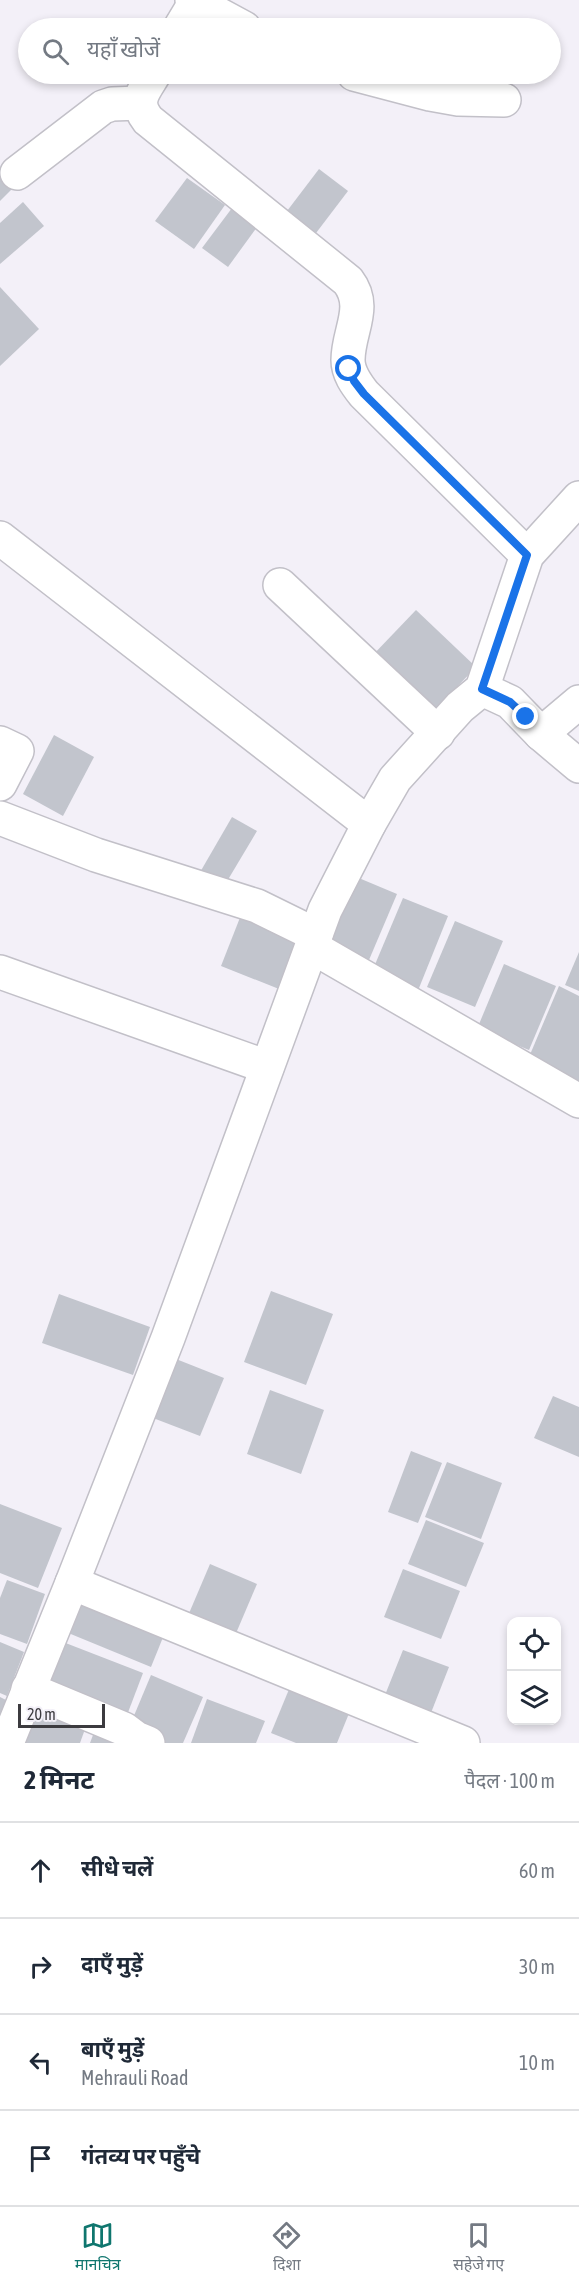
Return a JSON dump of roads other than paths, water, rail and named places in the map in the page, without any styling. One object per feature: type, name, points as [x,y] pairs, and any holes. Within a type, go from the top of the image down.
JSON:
[{"type":"street","points":[[189,10],[213,18]]},
{"type":"street","points":[[149,84],[140,103],[141,112],[148,120],[348,281],[358,297],[348,360],[354,381],[364,394],[527,555]]},
{"type":"street","points":[[392,84],[458,99],[504,100]]},
{"type":"street","points":[[17,173],[76,130],[93,113],[112,104],[140,103]]},
{"type":"street","points":[[7,1743],[168,1338],[325,910],[395,779],[460,707],[482,689],[527,555],[579,498]]},
{"type":"street","points":[[0,538],[369,824]]},
{"type":"street","points":[[280,585],[438,733]]},
{"type":"street","points":[[482,689],[510,702],[541,734],[579,766]]},
{"type":"street","points":[[541,734],[579,702]]},
{"type":"street","points":[[0,743],[17,751],[0,784]]},
{"type":"street","points":[[0,818],[96,855],[257,906],[579,1101]]},
{"type":"street","points":[[0,972],[267,1067]]},
{"type":"street","points":[[72,1583],[463,1743]]},
{"type":"street","points":[[28,1689],[124,1729],[148,1743]]}]
